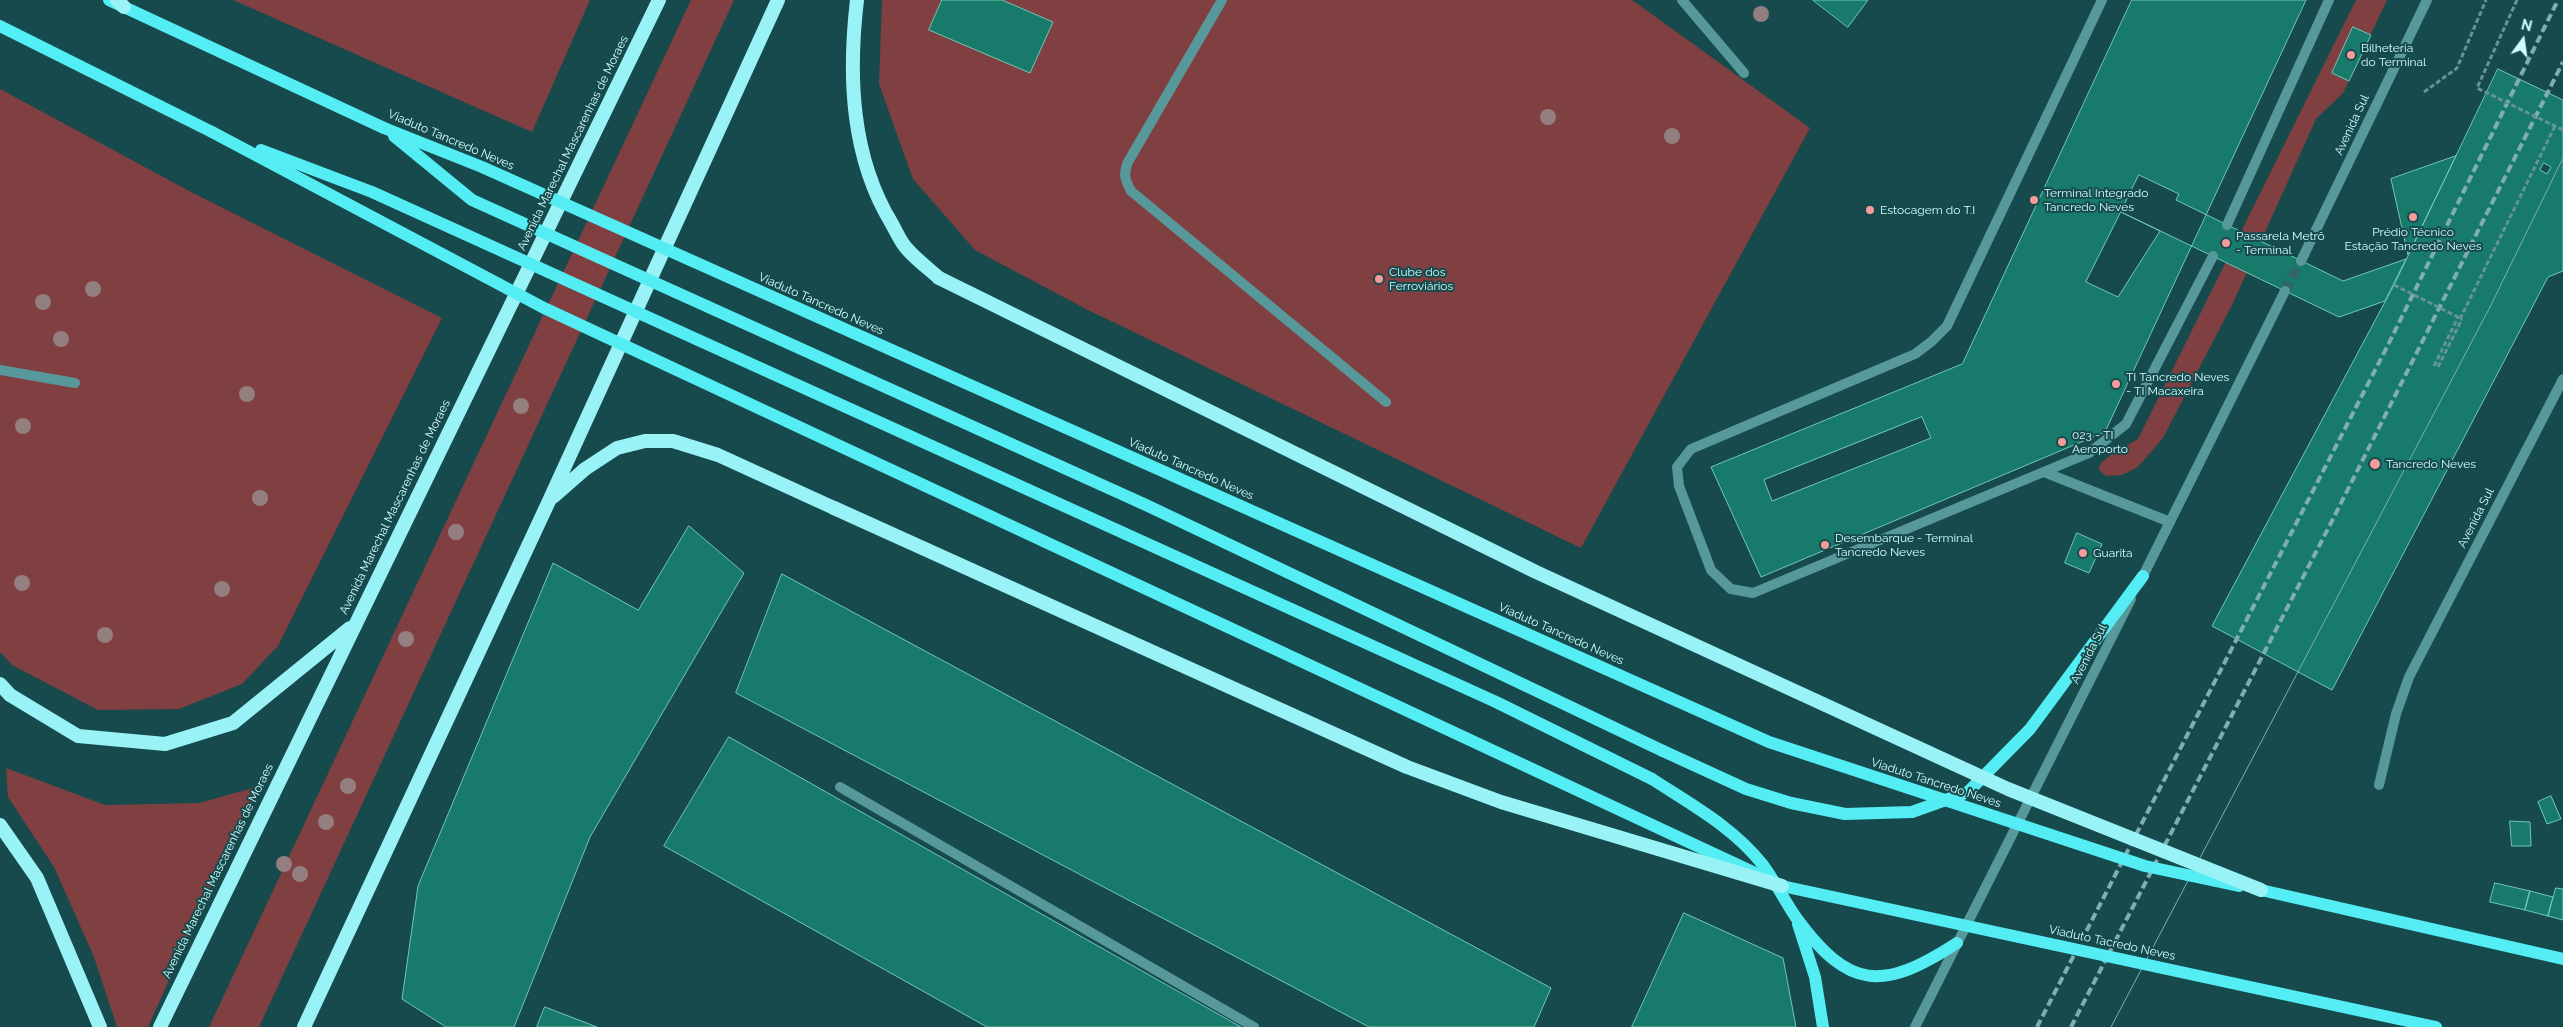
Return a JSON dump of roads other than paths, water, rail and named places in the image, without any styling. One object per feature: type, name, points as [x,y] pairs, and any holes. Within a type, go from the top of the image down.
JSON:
[{"type":"highway","name":"Avenida Marechal Mascarenhas de Moraes","points":[[160,1027],[354,624],[659,0]]},
{"type":"highway","points":[[304,1027],[549,501],[778,0]]},
{"type":"highway","points":[[857,0],[852,42],[855,119],[866,171],[882,209],[907,249],[939,278],[1536,572],[2008,790],[2261,890]]},
{"type":"highway","points":[[549,501],[585,469],[617,448],[645,441],[673,441],[718,455],[1407,767],[1501,802],[1782,886]]},
{"type":"highway","points":[[0,684],[10,695],[78,736],[165,744],[233,723],[354,624]]},
{"type":"highway","points":[[0,825],[36,878],[100,1027]]},
{"type":"main road","name":"Viaduto Tancredo Neves","points":[[109,0],[384,128],[482,167],[1769,742],[2145,866],[2261,890]]},
{"type":"main road","points":[[0,26],[212,132],[544,308],[1782,886]]},
{"type":"main road","points":[[384,128],[472,200],[1146,505],[1746,789],[1791,803],[1844,814],[1912,812],[1968,792],[2030,729],[2143,576]]},
{"type":"main road","points":[[212,132],[372,192],[1496,702],[1652,779],[1727,828],[1763,865],[1796,916],[1826,953],[1846,969],[1864,975],[1886,976],[1903,973],[1928,962],[1957,943]]},
{"type":"main road","name":"Viaduto Tacredo Neves","points":[[1782,886],[2436,1027]]},
{"type":"main road","points":[[2261,890],[2563,959]]},
{"type":"main road","points":[[1796,916],[1815,977],[1823,1027]]},
{"type":"street","points":[[1222,0],[1128,162],[1124,175],[1125,181],[1131,191],[1386,402]]},
{"type":"street","points":[[1682,0],[1744,73]]},
{"type":"street","points":[[2102,0],[1947,326],[1915,354],[1691,449],[1677,467],[1679,486],[1711,570],[1731,589],[1753,593],[2089,453],[2126,424],[2213,256]]},
{"type":"street","points":[[2227,225],[2329,0]]},
{"type":"street","name":"Avenida Sul","points":[[2301,261],[2428,0]]},
{"type":"street","name":"Avenida Sul","points":[[1915,1027],[2285,292]]},
{"type":"street","points":[[0,370],[75,383]]},
{"type":"street","name":"Avenida Sul","points":[[2379,785],[2396,714],[2409,677],[2563,378]]},
{"type":"street","points":[[2044,472],[2170,522]]},
{"type":"street","points":[[840,787],[1254,1027]]},
{"type":"tunnel","points":[[2285,291],[2301,261]]},
{"type":"tram line","points":[[2111,1027],[2490,307],[2563,158]]},
{"type":"railway","points":[[2037,1027],[2388,345],[2558,0]]},
{"type":"railway","points":[[2071,1027],[2333,519],[2563,62]]},
{"type":"place","name":"Bilheteria do Terminal","points":[[2351,55]]},
{"type":"place","name":"Terminal Integrado Tancredo Neves","points":[[2034,200]]},
{"type":"place","name":"Estocagem do T.I","points":[[1870,210]]},
{"type":"place","name":"Prédio Técnico Estação Tancredo Neves","points":[[2413,217]]},
{"type":"place","name":"Passarela Metrô - Terminal","points":[[2226,243]]},
{"type":"place","name":"Clube dos Ferroviários","points":[[1379,279]]},
{"type":"place","name":"TI Tancredo Neves - TI Macaxeira","points":[[2116,384]]},
{"type":"place","name":"023 - TI Aeroporto","points":[[2062,442]]},
{"type":"place","name":"Tancredo Neves","points":[[2375,464]]},
{"type":"place","name":"Desembarque - Terminal Tancredo Neves","points":[[1825,545]]},
{"type":"place","name":"Guarita","points":[[2083,553]]}]
